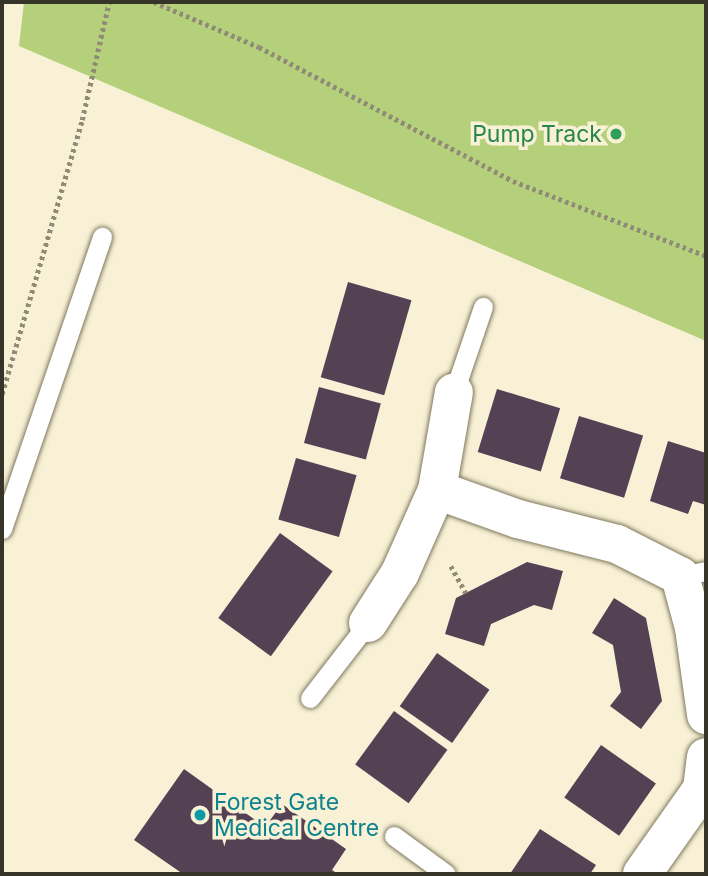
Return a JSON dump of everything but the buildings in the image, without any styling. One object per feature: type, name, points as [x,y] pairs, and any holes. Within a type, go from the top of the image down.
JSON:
[{"type":"street","points":[[368,623],[400,573],[437,490],[454,392]]},
{"type":"street","points":[[437,490],[518,520],[617,544],[693,573],[694,628],[706,715]]},
{"type":"street","points":[[642,874],[702,789],[706,757]]},
{"type":"lane","points":[[2,529],[102,237]]},
{"type":"lane","points":[[454,392],[483,307]]},
{"type":"lane","points":[[310,698],[368,623]]},
{"type":"lane","points":[[394,836],[446,874]]},
{"type":"path","points":[[2,394],[82,120],[108,2]]},
{"type":"path","points":[[154,2],[259,47],[513,181],[706,256]]},
{"type":"green space","points":[[24,2],[706,2],[706,341],[19,46]]},
{"type":"place","name":"Pump Track","points":[[616,134]]},
{"type":"place","name":"Forest Gate Medical Centre","points":[[200,815]]}]
